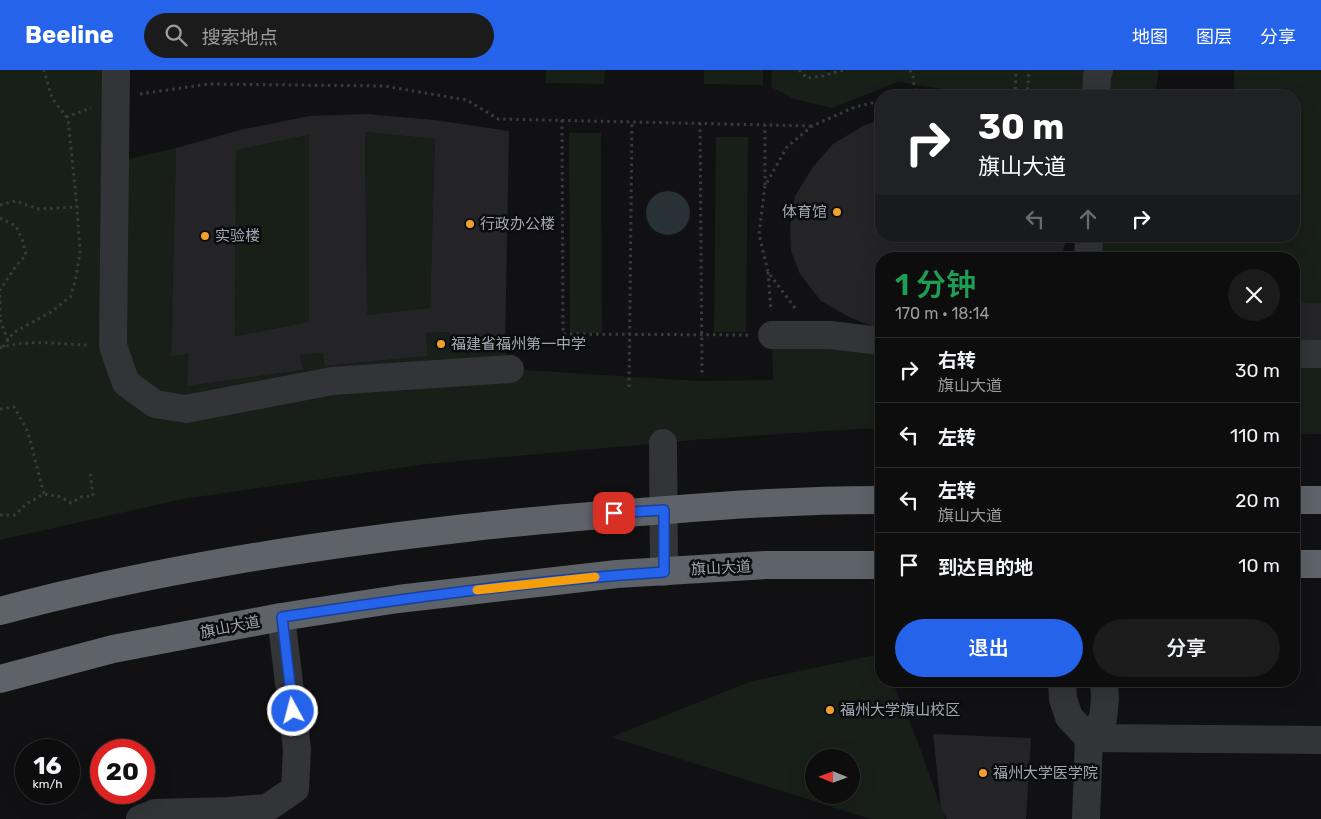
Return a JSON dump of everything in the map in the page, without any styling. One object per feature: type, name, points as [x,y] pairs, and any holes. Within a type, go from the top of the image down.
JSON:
[{"type":"highway","points":[[0,611],[58,595],[183,569],[275,553],[428,532],[537,519],[720,506],[875,500]]},
{"type":"highway","points":[[1300,500],[1321,500]]},
{"type":"highway","points":[[1300,564],[1321,564]]},
{"type":"highway","name":"旗山大道","points":[[0,679],[113,649],[282,617],[407,598],[618,574],[766,565],[875,565]]},
{"type":"street","points":[[116,70],[113,346],[126,383],[155,404],[186,408],[332,381],[510,368]]},
{"type":"street","points":[[1096,90],[1099,70]]},
{"type":"street","points":[[772,336],[830,335],[875,340]]},
{"type":"street","points":[[1300,354],[1321,354]]},
{"type":"street","points":[[663,443],[664,572]]},
{"type":"street","points":[[140,819],[155,812],[228,811],[267,808],[295,789],[297,749],[282,617]]},
{"type":"street","points":[[1062,687],[1063,699],[1068,717],[1089,738],[1321,740]]},
{"type":"street","points":[[1086,819],[1089,738],[1102,719],[1105,699],[1104,687]]},
{"type":"path","points":[[1,348],[13,334],[51,312],[70,296],[76,277],[80,252],[68,119],[52,98],[44,70]]},
{"type":"path","points":[[799,70],[807,78],[844,70]]},
{"type":"path","points":[[910,70],[913,76],[915,90]]},
{"type":"path","points":[[1015,90],[1016,70]]},
{"type":"path","points":[[1027,90],[1029,70]]},
{"type":"path","points":[[115,98],[209,84],[384,86],[466,100],[498,119],[812,126]]},
{"type":"path","points":[[765,186],[787,147],[812,126],[855,107],[875,102]]},
{"type":"path","points":[[562,120],[563,334],[772,336],[768,272],[759,234],[765,186],[765,124]]},
{"type":"path","points":[[629,387],[632,122]]},
{"type":"path","points":[[700,123],[702,374]]},
{"type":"path","points":[[0,205],[15,200],[39,209],[77,207]]},
{"type":"path","points":[[0,218],[16,226],[26,255],[0,290],[0,319],[8,340]]},
{"type":"path","points":[[768,272],[793,306],[830,335]]},
{"type":"path","points":[[1,348],[12,344],[44,343],[113,346]]},
{"type":"path","points":[[0,409],[14,407],[28,432],[44,494]]},
{"type":"path","points":[[0,515],[15,515],[26,504],[44,494],[61,497],[71,502],[81,497],[93,496],[90,471]]},
{"type":"shaded area","points":[[0,70],[116,70],[115,162],[176,148],[171,355],[188,354],[187,386],[303,370],[300,355],[323,353],[324,366],[428,356],[426,333],[450,332],[453,350],[505,350],[511,369],[697,381],[773,380],[772,335],[875,341],[875,429],[694,440],[427,464],[183,499],[0,540]]},
{"type":"shaded area","points":[[546,70],[605,70],[604,84],[545,83]]},
{"type":"shaded area","points":[[704,70],[763,70],[763,85],[704,84]]},
{"type":"shaded area","points":[[772,70],[825,70],[827,72],[832,70],[1159,70],[1156,90],[948,90],[898,82],[832,108],[794,99],[771,87]]},
{"type":"shaded area","points":[[1234,70],[1321,70],[1321,303],[1300,303],[1300,252],[1088,252],[1089,242],[1300,242],[1300,90],[1234,90]]},
{"type":"shaded area","points":[[365,132],[435,139],[430,308],[367,315]]},
{"type":"shaded area","points":[[569,133],[601,133],[602,333],[570,333]]},
{"type":"shaded area","points":[[309,135],[309,322],[235,336],[236,150]]},
{"type":"shaded area","points":[[716,137],[748,137],[746,332],[714,332]]},
{"type":"shaded area","points":[[664,191],[672,191],[684,197],[690,213],[684,229],[672,235],[664,235],[652,229],[646,217],[646,209],[652,197]]},
{"type":"shaded area","points":[[1300,354],[1321,354],[1321,434],[1300,434]]},
{"type":"shaded area","points":[[875,655],[875,687],[895,687],[916,737],[945,819],[870,819],[823,804],[860,804],[860,749],[805,749],[805,798],[611,737],[752,681]]},
{"type":"building","points":[[367,114],[435,120],[509,131],[505,350],[453,351],[450,332],[426,333],[428,356],[324,366],[323,353],[300,355],[303,370],[187,386],[188,354],[171,356],[176,148],[240,130],[309,116]],"holes":[[[365,132],[435,139],[430,308],[367,315]],[[309,135],[309,322],[235,336],[236,150]]]},
{"type":"building","name":"体育馆","points":[[875,121],[875,242],[1065,242],[1063,252],[875,252],[875,327],[851,318],[821,301],[800,274],[791,251],[790,227],[795,196],[813,167],[833,144],[863,126]]},
{"type":"building","points":[[1300,303],[1321,303],[1321,354],[1300,354]]},
{"type":"building","name":"福州大学医学院","points":[[933,734],[1031,738],[1026,819],[947,819],[941,809]]},
{"type":"slow traffic","points":[[477,590],[595,577]]},
{"type":"place","name":"体育馆","points":[[837,212]]},
{"type":"place","name":"行政办公楼","points":[[470,224]]},
{"type":"place","name":"实验楼","points":[[205,236]]},
{"type":"place","name":"福建省福州第一中学","points":[[441,344]]},
{"type":"place","name":"福州大学旗山校区","points":[[830,710]]},
{"type":"place","name":"福州大学医学院","points":[[983,773]]},
{"type":"route","points":[[293,711],[282,617],[398,599],[618,574],[664,572],[664,510],[614,513]]}]
